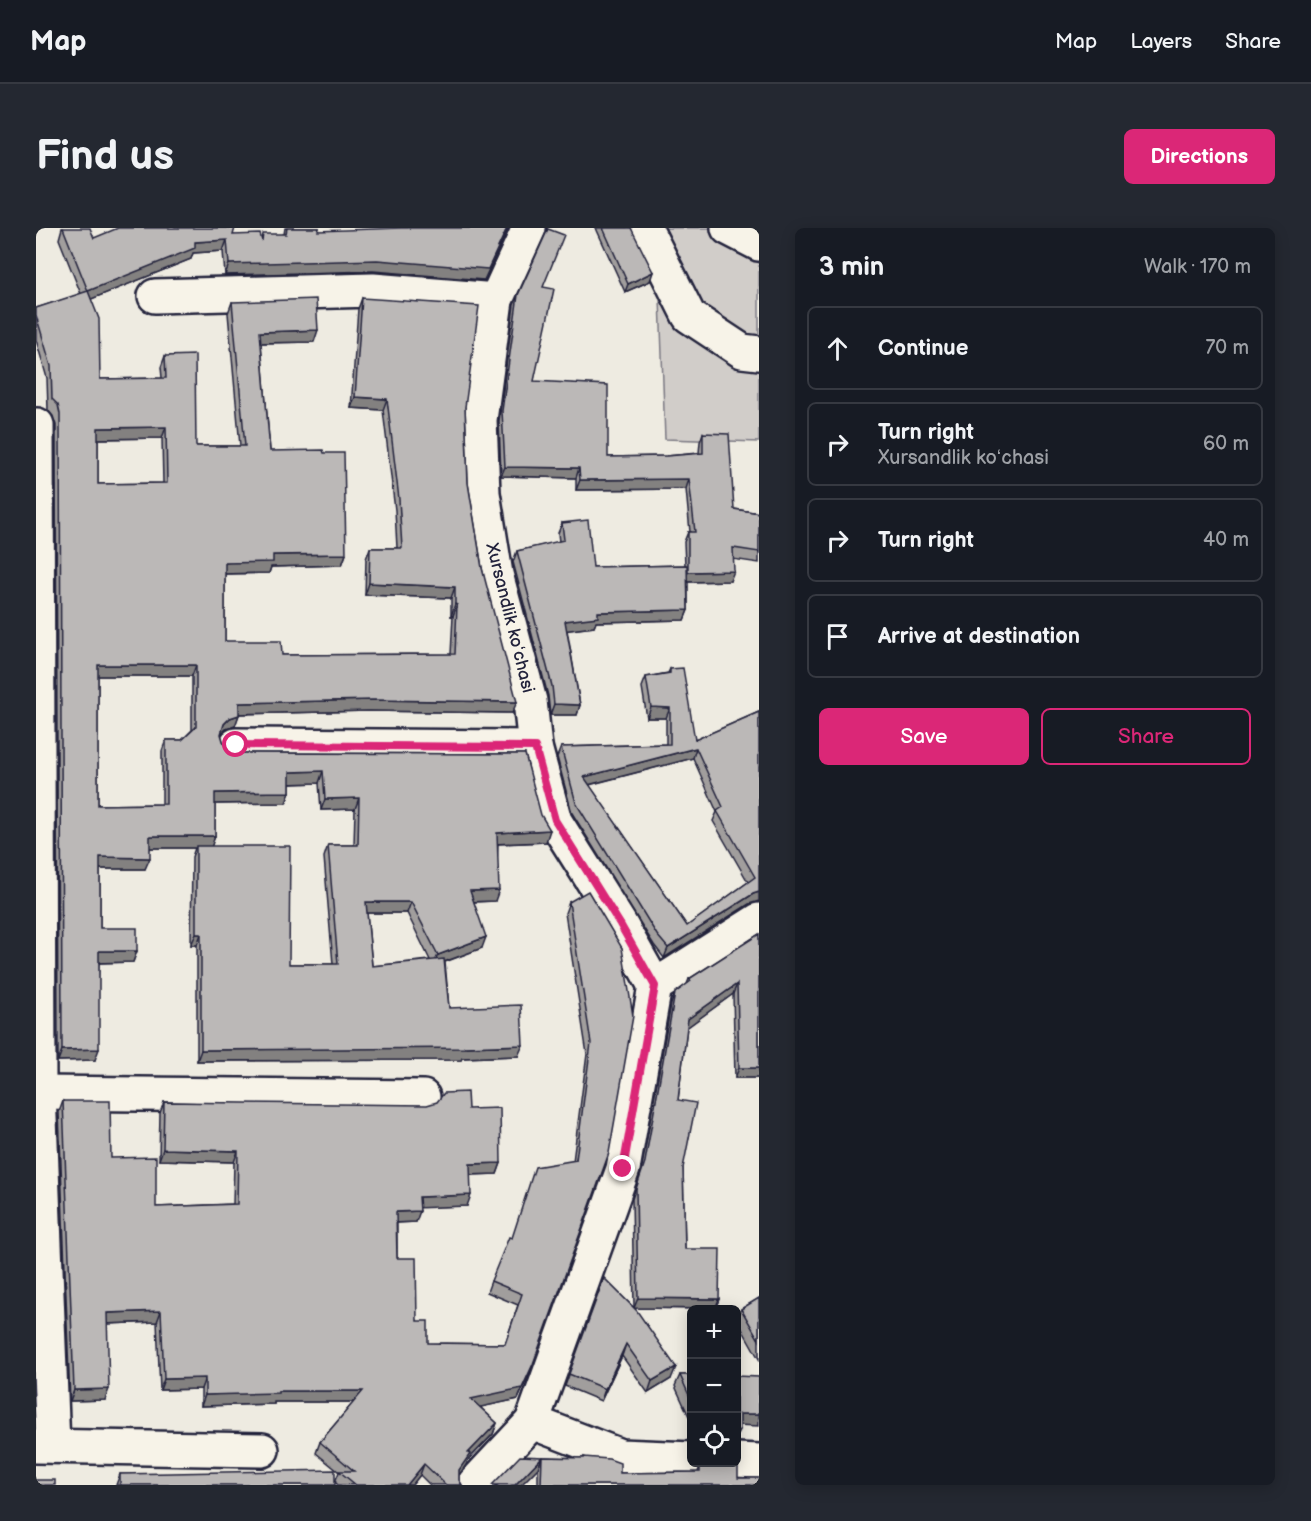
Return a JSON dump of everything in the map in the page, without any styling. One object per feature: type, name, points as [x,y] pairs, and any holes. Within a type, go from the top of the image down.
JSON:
[{"type":"street","name":"Xursandlik koʻchasi","points":[[529,228],[496,300],[480,420],[483,493],[496,574],[530,701],[535,747],[555,820],[620,924],[655,986]]},
{"type":"street","points":[[645,228],[689,316],[742,351],[759,353]]},
{"type":"street","points":[[728,228],[759,244]]},
{"type":"street","points":[[155,296],[373,290],[496,300]]},
{"type":"street","points":[[37,425],[39,1093],[45,1446],[262,1450]]},
{"type":"street","points":[[236,745],[535,747]]},
{"type":"street","points":[[473,1485],[532,1422],[623,1169],[655,986],[759,920]]},
{"type":"street","points":[[39,1093],[423,1097]]},
{"type":"street","points":[[532,1422],[620,1456],[687,1458]]},
{"type":"street","points":[[741,1460],[759,1461]]},
{"type":"shaded area","points":[[646,228],[759,228],[759,442],[665,439],[660,298],[677,291]]},
{"type":"building","points":[[63,228],[90,228],[94,238],[118,228],[235,228],[233,235],[260,234],[262,241],[263,234],[286,234],[287,228],[319,228],[318,231],[507,228],[488,269],[377,260],[229,264],[227,240],[195,242],[195,248],[88,291]]},
{"type":"building","points":[[603,228],[631,228],[653,272],[628,284]]},
{"type":"building","points":[[548,229],[564,235],[543,287],[554,289],[534,381],[608,385],[608,457],[703,453],[703,433],[729,434],[734,509],[759,513],[759,552],[733,548],[734,571],[688,572],[688,532],[695,532],[689,479],[580,480],[579,468],[505,467],[502,411],[518,295]]},
{"type":"building","points":[[88,291],[99,319],[100,379],[166,378],[165,356],[195,355],[196,446],[245,446],[232,302],[316,299],[318,330],[260,332],[270,451],[323,450],[324,453],[344,453],[346,554],[273,555],[273,562],[225,563],[225,641],[281,641],[282,655],[455,654],[457,605],[455,604],[455,587],[369,583],[370,548],[402,548],[399,499],[387,399],[355,397],[362,298],[479,306],[465,407],[468,483],[482,568],[517,702],[373,700],[239,703],[239,715],[230,718],[224,724],[221,734],[224,744],[230,750],[240,753],[525,754],[541,815],[550,830],[497,833],[499,890],[470,891],[486,937],[438,955],[411,902],[366,902],[372,966],[444,959],[449,1008],[521,1005],[523,1045],[466,1048],[201,1050],[201,934],[196,934],[196,846],[290,846],[289,964],[338,964],[328,845],[358,845],[359,798],[325,799],[323,771],[290,772],[290,792],[215,793],[215,836],[150,836],[150,858],[100,857],[100,928],[137,928],[137,951],[99,951],[99,1049],[62,1050],[60,414],[58,405],[52,399],[51,366],[36,308]],"holes":[[[166,427],[167,483],[98,484],[98,428]],[[98,665],[196,665],[196,727],[182,740],[166,740],[166,804],[98,805]]]},
{"type":"building","points":[[588,520],[593,567],[687,565],[688,610],[598,612],[598,617],[565,621],[580,705],[554,704],[552,686],[517,551],[564,540],[562,523]]},
{"type":"building","points":[[683,668],[695,740],[759,712],[759,892],[668,948],[657,935],[576,803],[561,747],[670,744],[670,708],[651,707],[646,677],[670,673],[670,669]],"holes":[[[696,748],[723,807],[717,811],[755,877],[687,926],[584,777]]]},
{"type":"building","points":[[588,891],[622,948],[633,1016],[609,1153],[533,1364],[522,1388],[471,1399],[497,1423],[468,1453],[470,1454],[459,1470],[459,1480],[462,1485],[446,1485],[424,1464],[407,1485],[356,1485],[339,1471],[354,1471],[320,1442],[363,1391],[278,1391],[278,1393],[205,1395],[205,1378],[164,1379],[161,1311],[107,1313],[109,1389],[74,1390],[63,1101],[110,1101],[111,1158],[156,1157],[156,1207],[237,1204],[238,1151],[163,1149],[164,1102],[427,1105],[437,1102],[444,1093],[467,1092],[468,1109],[500,1108],[501,1163],[470,1164],[471,1195],[419,1197],[420,1211],[396,1212],[397,1258],[416,1258],[417,1321],[428,1321],[428,1343],[505,1344],[522,1294],[491,1281],[509,1237],[512,1238],[535,1167],[576,1160],[591,1043],[569,902]]},
{"type":"building","points":[[759,934],[759,1068],[739,1068],[737,984],[688,1019],[678,1100],[696,1103],[683,1168],[685,1249],[720,1249],[719,1299],[638,1298],[636,1189],[645,1162],[675,993],[691,981],[689,979]]},
{"type":"building","points":[[604,1278],[637,1311],[676,1367],[652,1381],[626,1344],[605,1389],[569,1374]]},
{"type":"building","points":[[759,1298],[759,1340],[741,1309]]},
{"type":"building","points":[[680,1375],[687,1375],[687,1391]]},
{"type":"building","points":[[741,1376],[759,1377],[759,1414],[741,1414]]},
{"type":"building","points":[[520,1456],[542,1457],[515,1485],[492,1485]]},
{"type":"building","points":[[542,1457],[609,1459],[620,1463],[620,1473],[700,1472],[700,1467],[738,1467],[738,1478],[759,1478],[759,1485],[541,1485]]},
{"type":"building","points":[[335,1470],[335,1485],[120,1485],[120,1474]]},
{"type":"building","points":[[36,1480],[55,1480],[55,1485],[36,1485]]},
{"type":"route","points":[[236,745],[535,747],[555,820],[620,924],[655,986],[623,1169]]}]
